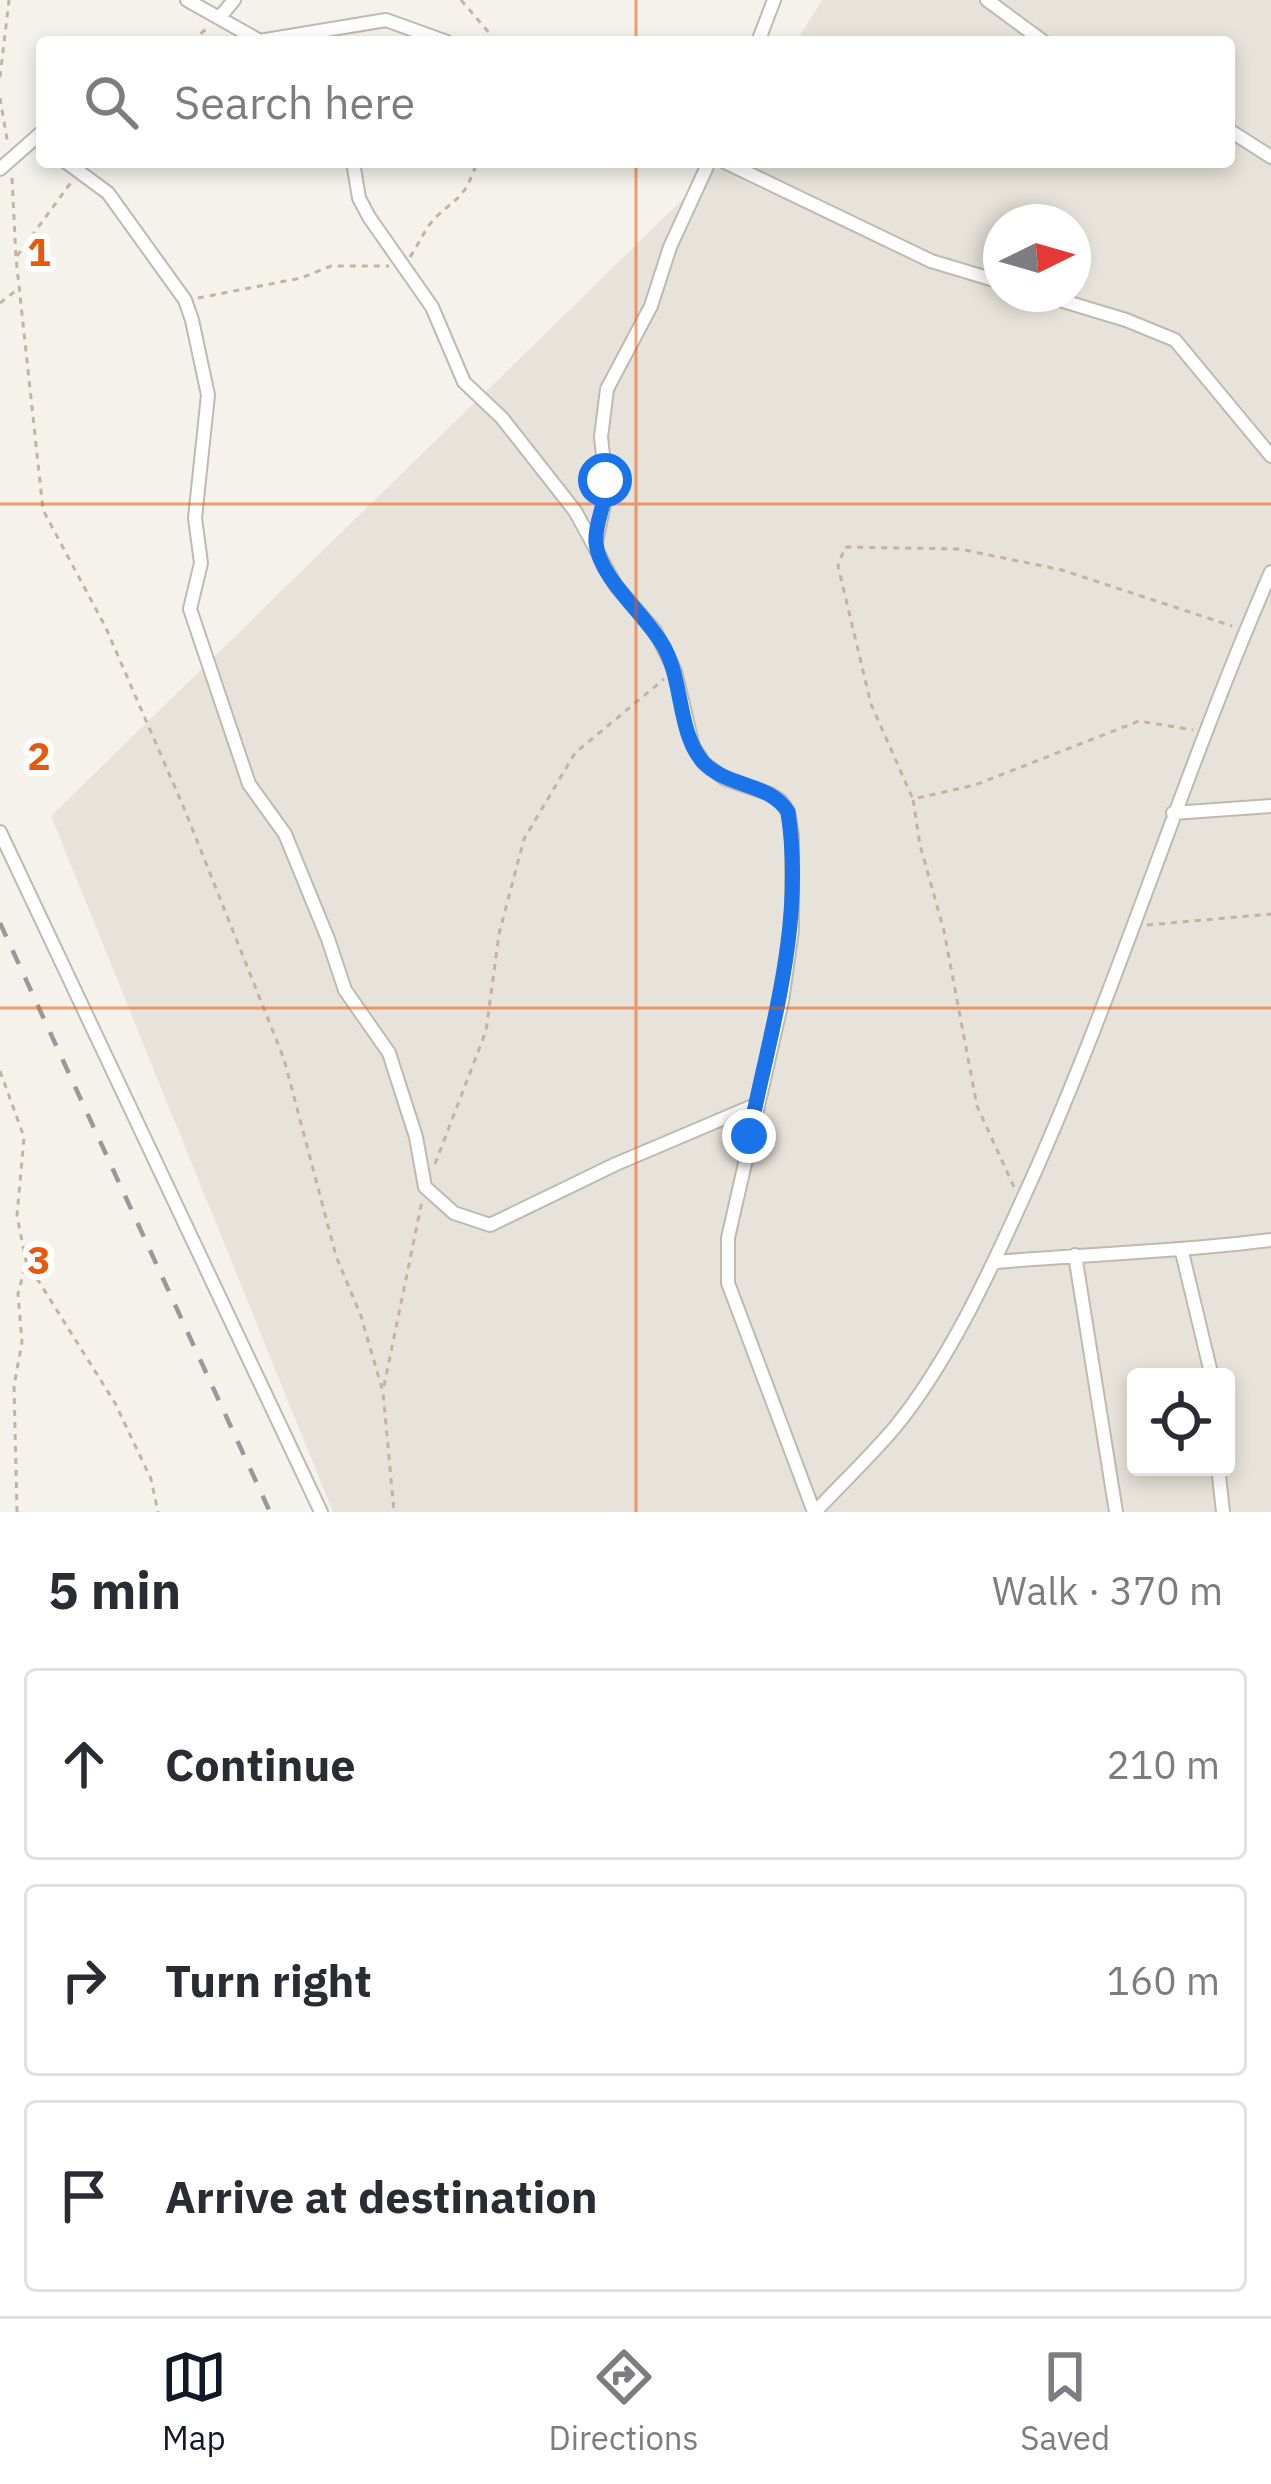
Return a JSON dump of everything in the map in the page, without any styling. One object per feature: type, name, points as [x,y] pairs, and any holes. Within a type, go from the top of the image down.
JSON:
[{"type":"street","points":[[187,0],[249,36]]},
{"type":"street","points":[[220,17],[234,0]]},
{"type":"street","points":[[760,36],[775,0]]},
{"type":"street","points":[[988,0],[1036,36]]},
{"type":"street","points":[[288,36],[386,20],[430,36]]},
{"type":"street","points":[[1235,134],[1271,157]]},
{"type":"street","points":[[6,165],[36,139]]},
{"type":"street","points":[[73,168],[108,193],[185,300],[208,394],[195,518],[201,563],[190,609],[249,784],[280,823],[344,989],[389,1053],[416,1137],[425,1187],[454,1213],[490,1225],[598,1172],[755,1105]]},
{"type":"street","points":[[354,168],[359,198],[432,308],[464,382],[517,436],[596,543],[616,586],[645,615],[675,670],[693,746],[704,763],[725,779],[770,794],[788,812],[792,931],[782,1000],[728,1238],[728,1283],[815,1512],[896,1425],[933,1372],[995,1262],[1044,1156],[1173,813],[1271,572]]},
{"type":"street","points":[[596,543],[607,491],[601,437],[607,389],[651,306],[670,247],[707,168]]},
{"type":"street","points":[[737,168],[931,261],[983,277]]},
{"type":"street","points":[[1091,309],[1175,340],[1271,456]]},
{"type":"street","points":[[1173,813],[1271,806]]},
{"type":"street","points":[[0,832],[322,1512]]},
{"type":"street","points":[[995,1262],[1182,1252],[1271,1240]]},
{"type":"street","points":[[1182,1252],[1210,1368]]},
{"type":"street","points":[[1075,1255],[1116,1512]]},
{"type":"street","points":[[1219,1476],[1223,1512]]},
{"type":"path","points":[[0,76],[9,0]]},
{"type":"path","points":[[461,0],[492,36]]},
{"type":"path","points":[[199,36],[220,17]]},
{"type":"path","points":[[0,98],[44,510],[114,646],[284,1059],[336,1256],[362,1316],[382,1391],[394,1512]]},
{"type":"path","points":[[185,300],[301,278],[331,266],[404,267],[435,217],[462,194],[473,168]]},
{"type":"path","points":[[16,258],[78,172]]},
{"type":"path","points":[[0,303],[20,288]]},
{"type":"path","points":[[1021,1202],[977,1106],[913,799],[871,704],[838,566],[845,547],[960,549],[1062,570],[1246,630]]},
{"type":"path","points":[[382,1391],[425,1187],[486,1031],[500,934],[524,838],[575,753],[675,670]]},
{"type":"path","points":[[913,799],[976,785],[1139,721],[1195,730]]},
{"type":"path","points":[[1131,926],[1271,914]]},
{"type":"path","points":[[0,1071],[23,1137],[16,1216],[26,1261],[115,1402],[151,1479],[158,1512]]},
{"type":"path","points":[[17,1512],[14,1386],[22,1342],[18,1294],[26,1261]]},
{"type":"shaded area","points":[[822,0],[1271,0],[1271,1512],[333,1512],[51,816],[715,168],[1235,168],[1235,36],[800,36]]},
{"type":"railway","points":[[0,923],[270,1512]]},
{"type":"route","points":[[605,480],[596,543],[616,586],[645,615],[665,649],[675,670],[693,746],[704,763],[725,779],[770,794],[788,812],[792,931],[782,1000],[749,1136]]}]
